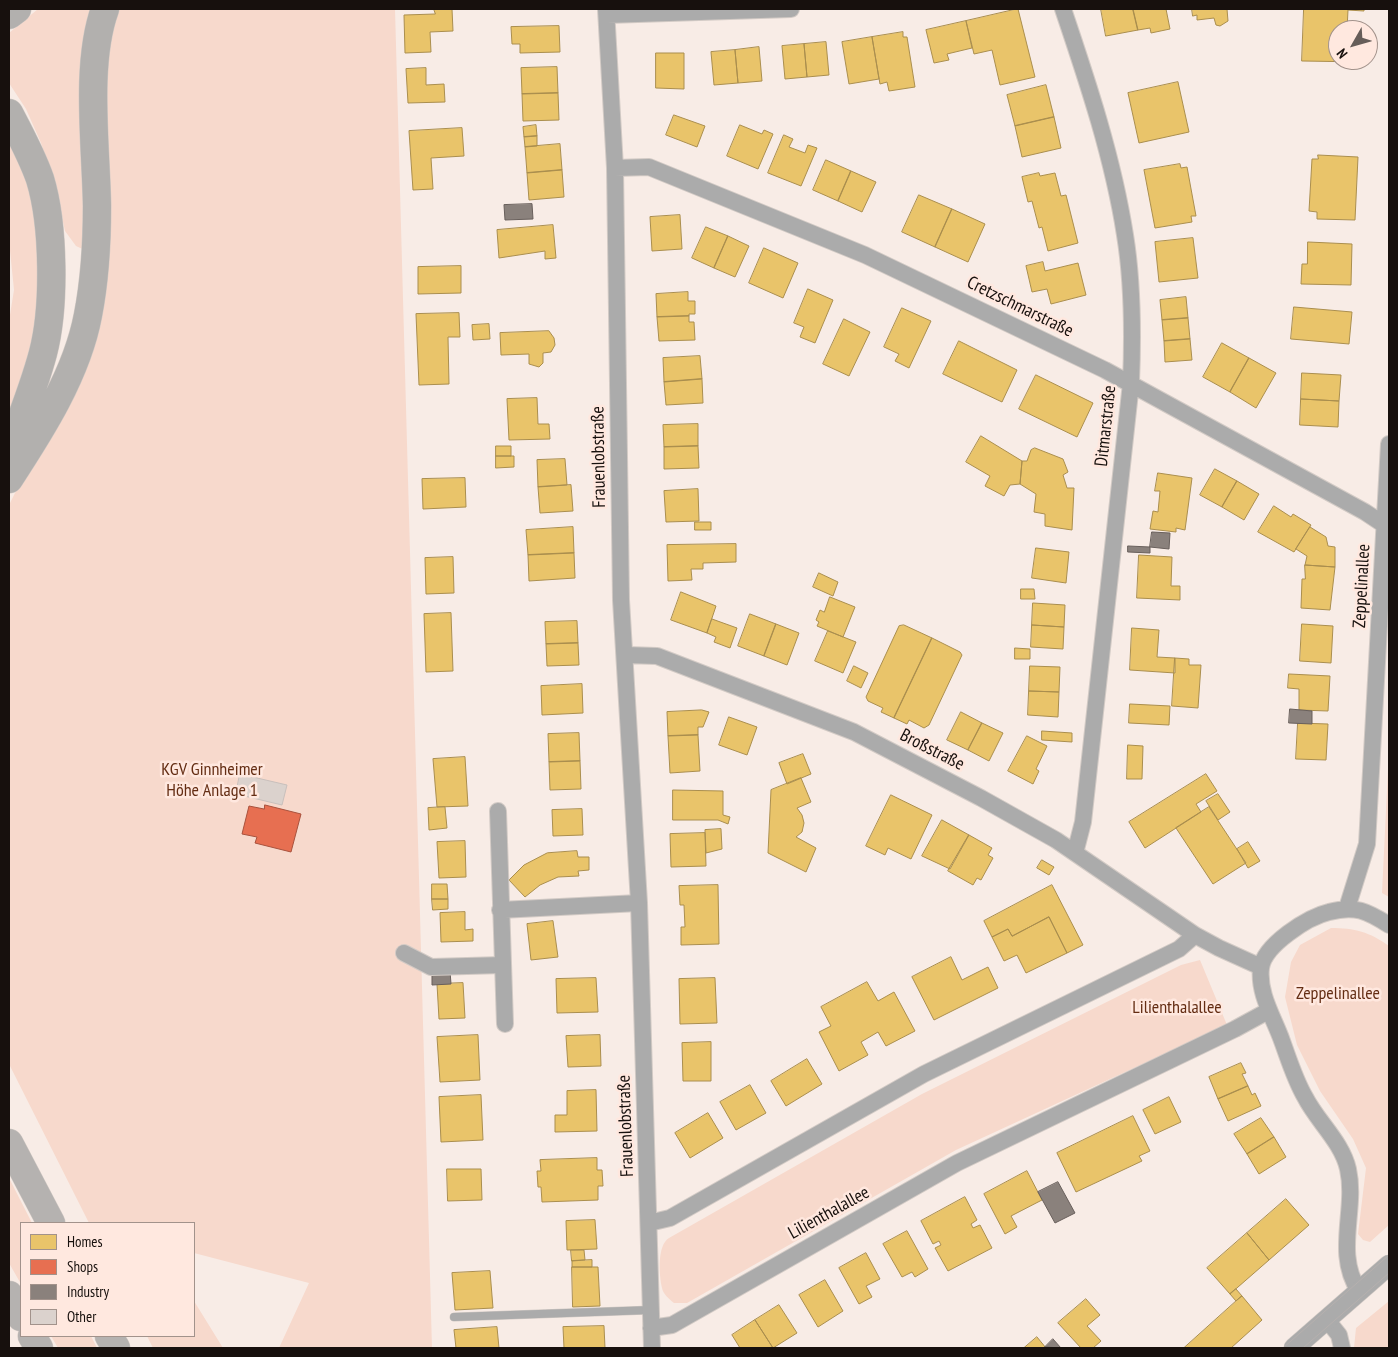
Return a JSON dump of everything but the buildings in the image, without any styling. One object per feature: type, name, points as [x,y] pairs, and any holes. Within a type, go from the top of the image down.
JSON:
[{"type":"highway","points":[[9,479],[47,418],[70,369],[88,317],[95,264],[96,48],[105,9]]},
{"type":"highway","points":[[9,113],[24,141],[40,180],[52,268],[48,330],[43,353],[9,451]]},
{"type":"highway","points":[[9,1143],[49,1222]]},
{"type":"highway","points":[[9,1295],[20,1315]]},
{"type":"highway","points":[[33,1337],[39,1348]]},
{"type":"highway","points":[[110,1337],[116,1348]]},
{"type":"street","points":[[607,12],[791,9]]},
{"type":"street","name":"Ditmarstraße","points":[[1063,9],[1096,108],[1125,235],[1134,332],[1131,383],[1083,822],[1075,853]]},
{"type":"street","name":"Frauenlobstraße","points":[[607,12],[615,168],[621,600],[626,656],[639,904],[652,1348]]},
{"type":"street","name":"Cretzschmarstraße","points":[[615,168],[649,168],[865,255],[1131,383],[1387,526]]},
{"type":"street","name":"Zeppelinallee","points":[[1347,908],[1367,844],[1387,526],[1389,444]]},
{"type":"street","name":"Broßstraße","points":[[626,656],[658,656],[854,732],[981,798],[1075,853],[1195,935]]},
{"type":"street","points":[[498,811],[505,1024]]},
{"type":"street","points":[[500,910],[639,904]]},
{"type":"street","points":[[1359,1291],[1351,1278],[1347,1262],[1348,1167],[1341,1152],[1305,1097],[1268,1011],[1261,967],[1270,952],[1296,927],[1318,915],[1347,908],[1373,915],[1389,925]]},
{"type":"street","points":[[649,1223],[670,1218],[924,1074],[1179,949],[1195,935],[1218,948],[1261,967]]},
{"type":"street","points":[[404,953],[431,968],[503,965]]},
{"type":"street","name":"Lilienthalallee","points":[[652,1328],[672,1325],[680,1321],[957,1163],[1226,1034],[1268,1011]]},
{"type":"street","points":[[1294,1348],[1389,1265]]},
{"type":"street","points":[[1327,1320],[1339,1335],[1342,1348]]},
{"type":"lane","points":[[454,1317],[651,1310]]},
{"type":"green space","points":[[38,9],[98,9],[89,252],[76,246],[65,231],[57,194],[41,143],[26,109],[9,83],[9,33]]},
{"type":"green space","name":"KGV Ginnheimer Höhe Anlage 1","points":[[115,9],[395,9],[432,1348],[279,1348],[309,1283],[195,1253],[195,1222],[88,1222],[9,1064],[9,505],[83,357],[101,84]]},
{"type":"green space","points":[[9,130],[17,147],[36,210],[39,317],[18,399],[9,420],[9,321],[14,290],[9,241]]},
{"type":"green space","points":[[1389,748],[1389,897],[1382,893]]},
{"type":"green space","name":"Zeppelinallee","points":[[1331,928],[1362,932],[1375,937],[1389,946],[1389,1225],[1370,1242],[1363,1240],[1358,1234],[1366,1168],[1353,1139],[1320,1091],[1297,1045],[1285,997],[1291,962],[1300,945]]},
{"type":"green space","name":"Lilienthalallee","points":[[1200,960],[1227,1025],[956,1150],[687,1303],[674,1303],[664,1292],[660,1276],[660,1261],[662,1247],[669,1238],[922,1094],[1181,965]]},
{"type":"green space","points":[[9,1178],[31,1222],[20,1222],[20,1282],[9,1263]]},
{"type":"green space","points":[[1389,1301],[1389,1348],[1354,1348],[1356,1328]]},
{"type":"green space","points":[[195,1303],[223,1348],[153,1348],[148,1337],[195,1337]]},
{"type":"green space","points":[[52,1337],[92,1337],[97,1348],[58,1348]]},
{"type":"tram line","points":[[1283,1348],[1389,1255]]},
{"type":"tram line","points":[[1303,1348],[1389,1273]]}]
